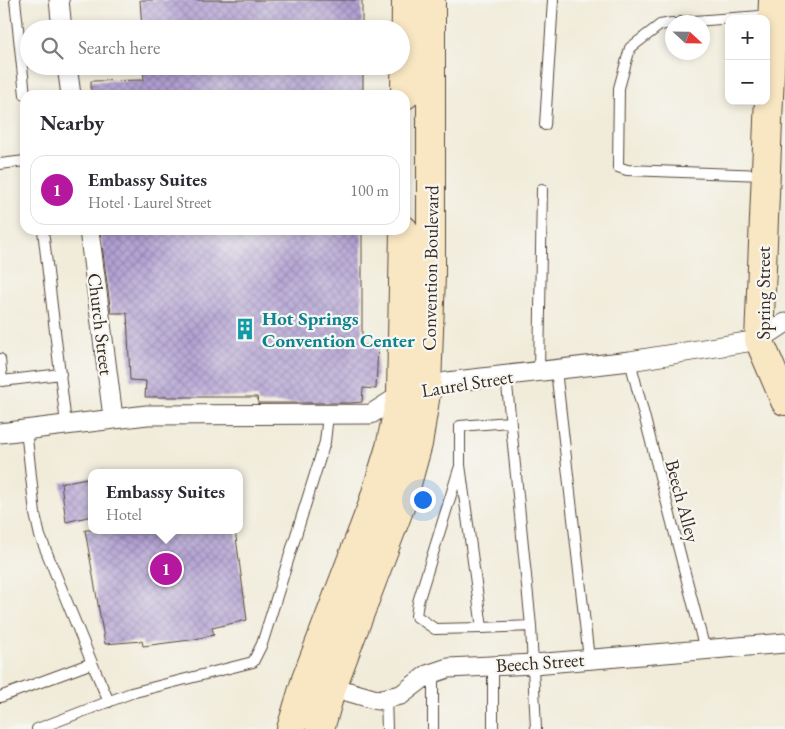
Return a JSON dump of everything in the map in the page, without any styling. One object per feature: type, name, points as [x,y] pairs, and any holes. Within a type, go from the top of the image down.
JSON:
[{"type":"street","points":[[59,0],[61,20]]},
{"type":"street","points":[[406,0],[406,20]]},
{"type":"street","name":"Convention Boulevard","points":[[320,729],[332,687],[402,502],[418,444],[427,387],[431,275],[431,0]]},
{"type":"street","name":"Spring Street","points":[[772,7],[759,340],[785,401]]},
{"type":"street","points":[[69,75],[70,90]]},
{"type":"street","points":[[405,75],[405,90]]},
{"type":"street","name":"Church Street","points":[[90,235],[113,417]]},
{"type":"street","name":"Convention Boulevard","points":[[291,729],[306,679],[372,506],[390,447],[401,396],[404,235]]},
{"type":"street","name":"Laurel Street","points":[[0,433],[113,417],[147,415],[371,414],[401,396],[447,382],[630,361],[759,340],[785,323]]},
{"type":"street","name":"Beech Street","points":[[306,679],[377,700],[402,695],[427,675],[448,668],[534,664],[785,643]]},
{"type":"lane","points":[[14,0],[20,52]]},
{"type":"lane","points":[[545,125],[553,0]]},
{"type":"lane","points":[[710,17],[772,7]]},
{"type":"lane","points":[[665,25],[660,25],[630,48],[619,88],[618,167],[627,170],[766,175]]},
{"type":"lane","points":[[23,75],[24,90]]},
{"type":"lane","points":[[0,164],[20,162]]},
{"type":"lane","points":[[542,189],[548,371],[589,659]]},
{"type":"lane","points":[[44,235],[66,424]]},
{"type":"lane","points":[[0,360],[2,380],[61,374]]},
{"type":"lane","name":"Beech Alley","points":[[630,361],[705,650]]},
{"type":"lane","points":[[506,376],[509,422],[531,626],[536,729]]},
{"type":"lane","points":[[37,729],[131,693],[253,662],[262,644],[325,442],[328,414]]},
{"type":"lane","points":[[482,628],[460,465],[460,426],[509,422]]},
{"type":"lane","points":[[26,430],[35,514],[40,536],[109,702]]},
{"type":"lane","points":[[460,465],[418,602],[416,616],[435,629],[531,626]]},
{"type":"lane","points":[[0,697],[92,663]]},
{"type":"lane","points":[[493,665],[493,729]]},
{"type":"lane","points":[[433,673],[434,729]]},
{"type":"lane","points":[[386,698],[387,729]]},
{"type":"building","points":[[140,0],[362,0],[362,20],[141,20]]},
{"type":"building","points":[[144,75],[363,75],[363,90],[91,90],[91,81],[144,80]]},
{"type":"building","name":"Hot Springs Convention Center","points":[[101,235],[362,235],[362,345],[378,346],[376,389],[363,388],[362,402],[351,403],[258,403],[257,397],[145,397],[146,381],[130,380],[127,313],[111,313]]},
{"type":"building","points":[[88,478],[88,517],[66,522],[61,483]]},
{"type":"building","points":[[85,530],[88,530],[88,534],[236,534],[247,620],[212,628],[214,635],[190,640],[143,646],[142,641],[105,644]]},
{"type":"place","name":"Hot Springs Convention Center","points":[[245,329]]},
{"type":"place","name":"Embassy Suites","points":[[166,569]]}]
